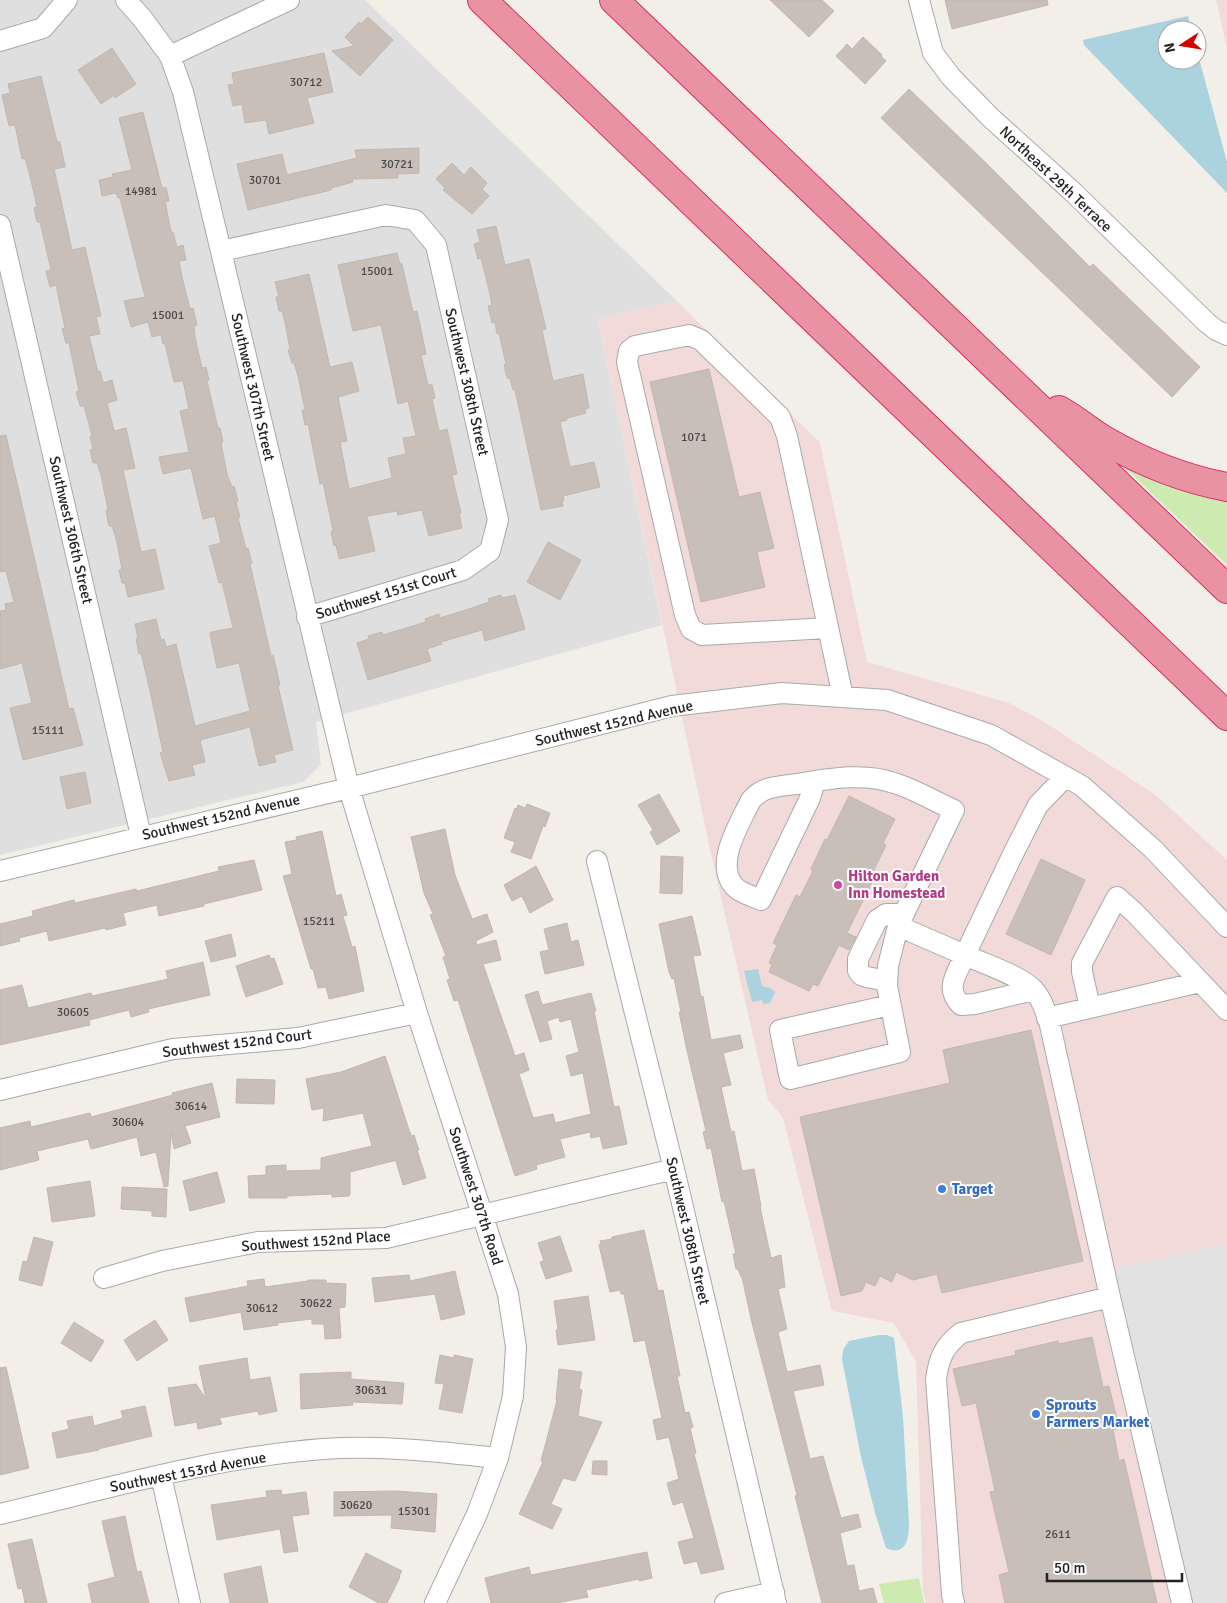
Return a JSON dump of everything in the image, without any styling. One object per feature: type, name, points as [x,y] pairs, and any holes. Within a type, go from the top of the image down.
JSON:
[{"type":"highway","points":[[482,0],[1227,716]]},
{"type":"highway","points":[[614,0],[1227,589]]},
{"type":"highway","points":[[1026,396],[1061,411],[1104,440],[1154,465],[1214,484],[1227,486]]},
{"type":"street","points":[[0,41],[43,28],[67,0]]},
{"type":"street","name":"Southwest 307th Street","points":[[126,0],[170,56],[183,92],[349,788]]},
{"type":"street","points":[[170,56],[289,0]]},
{"type":"street","name":"Northeast 29th Terrace","points":[[919,0],[933,53],[950,77],[1206,322],[1216,330],[1227,335]]},
{"type":"street","name":"Southwest 308th Street","points":[[221,251],[386,215],[415,220],[436,245],[498,520],[490,551]]},
{"type":"street","name":"Southwest 306th Street","points":[[0,225],[141,836]]},
{"type":"street","points":[[828,628],[702,635],[691,629],[685,615],[627,362],[629,351],[636,346],[689,335],[701,340],[780,417],[787,436],[843,697]]},
{"type":"street","name":"Southwest 151st Court","points":[[307,617],[463,570],[490,551]]},
{"type":"street","name":"Southwest 152nd Avenue","points":[[0,870],[349,788],[672,706],[782,693],[887,700],[991,735],[1082,786],[1153,849],[1227,927]]},
{"type":"street","points":[[1034,990],[962,1005],[953,997],[952,988],[965,955],[1038,805],[1065,776]]},
{"type":"street","points":[[815,781],[810,798],[761,900],[734,887],[725,868],[726,856],[751,800],[756,794],[766,789],[815,781],[856,778],[884,780],[905,787],[954,810],[901,920],[888,966],[887,981],[890,1005],[900,1052],[790,1079],[780,1030],[890,1005]]},
{"type":"street","name":"Southwest 307th Road","points":[[349,788],[417,1013],[508,1294],[516,1347],[513,1396],[498,1458],[477,1514],[435,1603]]},
{"type":"street","name":"Southwest 308th Street","points":[[596,861],[674,1170],[775,1597]]},
{"type":"street","points":[[1090,1007],[1082,972],[1082,963],[1118,897],[1135,912],[1227,1010]]},
{"type":"street","points":[[887,981],[862,975],[858,971],[858,959],[877,920],[886,914],[901,920],[965,955],[1022,981],[1034,990],[1044,1007],[1182,1603]]},
{"type":"street","points":[[1047,1018],[1200,982]]},
{"type":"street","name":"Southwest 152nd Court","points":[[0,1090],[173,1049],[298,1038],[417,1013]]},
{"type":"street","name":"Southwest 152nd Place","points":[[104,1278],[162,1261],[258,1242],[386,1238],[674,1170]]},
{"type":"street","points":[[954,1603],[936,1380],[938,1360],[950,1341],[961,1333],[1110,1296]]},
{"type":"street","name":"Southwest 153rd Avenue","points":[[0,1514],[234,1460],[324,1449],[409,1448],[498,1458]]},
{"type":"street","points":[[161,1476],[190,1603]]},
{"type":"street","points":[[725,1603],[775,1597]]},
{"type":"shaded area","points":[[0,0],[365,0],[677,301],[598,319],[662,625],[316,722],[321,765],[303,782],[0,855]]},
{"type":"shaded area","points":[[1216,0],[1227,0],[1227,48]]},
{"type":"shaded area","points":[[677,301],[820,443],[867,662],[1009,703],[1046,723],[1157,796],[1227,860],[1227,1603],[926,1603],[923,1592],[916,1362],[894,1323],[832,1311],[783,1118],[768,1100],[711,854],[598,319]]},
{"type":"shaded area","points":[[1227,1244],[1227,1603],[1193,1603],[1114,1268]]},
{"type":"green space","points":[[1118,461],[1227,495],[1227,565]]},
{"type":"green space","points":[[919,1578],[924,1603],[884,1603],[879,1584]]},
{"type":"water","points":[[1188,16],[1189,20],[1170,20]]},
{"type":"water","points":[[1157,23],[1157,70],[1202,70],[1227,162],[1227,193],[1084,45],[1083,40]]},
{"type":"water","points":[[758,969],[762,986],[770,988],[775,992],[770,1003],[763,1004],[762,1000],[752,1002],[744,971]]},
{"type":"water","points":[[887,1335],[894,1338],[903,1417],[909,1529],[905,1545],[898,1550],[886,1548],[875,1513],[861,1457],[842,1359],[843,1350],[849,1341]]},
{"type":"building","points":[[770,0],[822,0],[834,11],[809,37]]},
{"type":"building","points":[[945,0],[1047,0],[1048,5],[952,29]]},
{"type":"building","points":[[368,17],[393,40],[360,76],[332,51],[354,46],[345,37],[359,22],[361,24]]},
{"type":"building","points":[[863,37],[886,61],[865,84],[836,56],[847,44],[852,49]]},
{"type":"building","points":[[112,48],[136,84],[115,98],[114,95],[101,104],[78,70]]},
{"type":"building","points":[[324,53],[333,92],[307,98],[314,123],[269,134],[266,120],[245,123],[242,104],[233,106],[228,85],[234,84],[232,73]]},
{"type":"building","points":[[41,76],[57,142],[60,142],[65,167],[54,169],[72,250],[85,247],[101,316],[96,317],[100,334],[89,336],[98,372],[100,371],[103,383],[112,380],[117,400],[107,403],[114,431],[126,428],[135,468],[123,470],[141,552],[155,549],[164,589],[128,597],[125,583],[122,583],[119,570],[122,569],[116,538],[112,526],[109,526],[101,475],[97,463],[93,463],[90,450],[93,449],[90,436],[92,436],[84,406],[80,406],[76,392],[79,391],[69,343],[66,343],[62,329],[65,328],[56,285],[50,287],[46,271],[51,270],[40,222],[37,222],[34,208],[37,207],[30,176],[25,158],[22,159],[15,125],[9,126],[2,95],[10,93],[8,84]]},
{"type":"building","points":[[909,89],[1090,267],[1093,264],[1200,367],[1172,397],[881,118]]},
{"type":"building","points":[[143,112],[162,188],[166,187],[169,201],[165,201],[171,232],[173,232],[177,247],[183,245],[186,260],[179,261],[190,309],[193,308],[197,325],[194,326],[195,337],[202,368],[206,367],[209,380],[207,381],[223,442],[221,443],[227,474],[232,487],[234,486],[238,501],[236,502],[240,517],[238,518],[246,549],[248,548],[252,563],[250,564],[271,656],[273,655],[280,685],[278,686],[293,750],[274,755],[276,762],[259,766],[250,727],[200,740],[205,762],[192,765],[195,775],[169,781],[160,753],[163,752],[141,653],[139,654],[135,624],[156,619],[161,640],[164,639],[166,647],[176,644],[195,726],[250,711],[239,663],[217,668],[210,634],[211,632],[233,628],[222,582],[219,583],[209,546],[221,543],[215,516],[203,519],[191,468],[163,474],[159,457],[189,452],[180,411],[189,409],[183,381],[174,382],[161,335],[152,337],[148,322],[131,327],[124,301],[145,297],[120,198],[118,198],[116,193],[102,196],[99,180],[113,177],[112,174],[132,170],[119,118]]},
{"type":"building","points":[[419,148],[419,173],[398,174],[398,178],[352,179],[353,182],[331,188],[331,190],[248,210],[237,164],[282,154],[287,175],[357,158],[355,150]]},
{"type":"building","points":[[452,163],[464,175],[471,167],[487,183],[482,189],[489,196],[472,214],[443,190],[445,188],[436,179]]},
{"type":"building","points":[[496,226],[505,265],[529,259],[546,329],[542,330],[553,381],[583,374],[589,408],[585,409],[586,413],[560,422],[570,467],[594,462],[600,487],[563,496],[563,506],[541,510],[515,390],[513,390],[510,378],[507,378],[499,333],[497,334],[495,322],[492,323],[488,306],[492,305],[489,290],[481,258],[478,259],[474,244],[480,242],[477,230]]},
{"type":"building","points":[[397,253],[400,264],[402,264],[413,312],[417,311],[426,354],[421,355],[428,385],[432,385],[435,398],[432,399],[439,431],[447,429],[457,474],[452,475],[461,513],[459,513],[462,528],[429,536],[422,510],[398,515],[397,511],[367,516],[375,551],[339,559],[331,532],[333,531],[323,483],[320,484],[308,424],[305,425],[302,410],[305,410],[298,376],[288,350],[290,349],[285,322],[282,311],[279,311],[276,297],[279,297],[275,282],[309,274],[330,367],[352,362],[359,391],[338,397],[347,441],[340,442],[349,489],[392,478],[388,458],[406,454],[403,438],[416,436],[408,401],[398,404],[381,325],[353,331],[338,265]]},
{"type":"building","points":[[709,369],[739,497],[760,492],[774,548],[757,552],[765,587],[701,602],[650,382]]},
{"type":"building","points":[[6,435],[69,709],[73,708],[83,745],[23,760],[10,708],[32,703],[22,663],[0,669],[0,611],[6,610],[5,604],[14,602],[6,571],[0,572],[0,436]]},
{"type":"building","points":[[548,542],[581,560],[560,600],[527,582]]},
{"type":"building","points":[[501,595],[502,598],[515,595],[525,629],[485,641],[482,630],[441,642],[442,644],[427,649],[431,661],[368,680],[357,643],[369,639],[368,636],[382,632],[383,635],[426,622],[425,619],[439,614],[440,618],[475,607],[489,602],[488,599]]},
{"type":"building","points":[[85,772],[91,803],[67,809],[60,777]]},
{"type":"building","points":[[659,794],[680,831],[657,845],[650,832],[653,830],[638,805]]},
{"type":"building","name":"Hilton Garden Inn Homestead","points":[[849,796],[895,819],[883,843],[886,845],[872,874],[875,876],[847,933],[856,937],[849,950],[839,945],[818,986],[813,984],[809,991],[769,972],[772,964],[769,963],[777,945],[773,943],[796,895],[800,897],[813,871],[811,869],[825,839],[827,840]]},
{"type":"building","points":[[527,804],[550,813],[545,827],[543,826],[531,859],[511,852],[515,842],[504,838],[515,808],[517,809],[518,805],[525,808]]},
{"type":"building","points":[[445,829],[455,875],[472,919],[487,914],[493,932],[476,941],[477,945],[496,940],[501,960],[483,964],[515,1056],[524,1053],[529,1070],[519,1074],[533,1118],[553,1114],[555,1123],[591,1114],[583,1073],[571,1076],[566,1056],[579,1052],[571,1019],[560,1022],[559,1017],[547,1021],[552,1039],[540,1042],[525,995],[538,991],[542,1005],[591,993],[614,1107],[619,1106],[627,1144],[603,1149],[600,1136],[591,1138],[590,1132],[560,1139],[565,1157],[536,1165],[537,1169],[515,1176],[458,1000],[454,1001],[447,980],[450,979],[443,957],[446,956],[430,915],[433,914],[424,893],[411,837]]},
{"type":"building","points":[[322,831],[336,896],[341,894],[347,915],[343,916],[352,947],[355,946],[364,991],[329,999],[326,987],[318,988],[283,876],[292,874],[285,842],[297,840],[296,837]]},
{"type":"building","points":[[661,856],[683,857],[682,894],[660,893]]},
{"type":"building","points":[[1041,859],[1085,880],[1051,955],[1006,934]]},
{"type":"building","points":[[254,860],[262,890],[159,916],[157,905],[123,913],[126,925],[49,941],[47,931],[19,938],[20,941],[0,946],[0,924],[33,916],[32,911],[74,900],[75,903],[136,889],[137,891],[219,871],[218,867]]},
{"type":"building","points":[[536,866],[553,900],[530,913],[522,896],[512,901],[504,885]]},
{"type":"building","points":[[692,916],[701,955],[693,956],[711,1040],[740,1035],[743,1048],[723,1053],[731,1085],[721,1087],[731,1132],[734,1131],[742,1171],[754,1169],[771,1258],[781,1255],[785,1287],[778,1289],[787,1329],[778,1332],[787,1372],[820,1365],[824,1385],[793,1391],[810,1459],[823,1456],[841,1518],[858,1514],[861,1527],[840,1533],[847,1566],[854,1565],[859,1591],[873,1588],[877,1603],[822,1603],[742,1277],[738,1269],[736,1269],[733,1254],[736,1254],[724,1201],[722,1202],[711,1148],[707,1149],[703,1132],[706,1131],[686,1046],[674,978],[672,979],[669,972],[659,924]]},
{"type":"building","points":[[567,923],[571,942],[578,940],[584,965],[545,974],[540,952],[549,950],[544,929]]},
{"type":"building","points":[[231,934],[236,956],[211,962],[205,941]]},
{"type":"building","points":[[269,955],[271,959],[274,958],[283,984],[246,997],[236,966]]},
{"type":"building","points":[[203,962],[210,995],[148,1009],[149,1012],[131,1017],[129,1010],[89,1020],[90,1025],[0,1045],[0,990],[22,985],[28,1008],[91,993],[92,996],[168,979],[166,971]]},
{"type":"building","name":"Target","points":[[1031,1030],[1083,1261],[942,1293],[937,1274],[913,1280],[896,1272],[892,1282],[880,1276],[875,1286],[866,1282],[862,1291],[841,1296],[800,1117],[950,1083],[943,1050]]},
{"type":"building","points":[[385,1056],[411,1136],[414,1135],[426,1178],[403,1185],[396,1161],[393,1161],[350,1172],[349,1196],[332,1197],[332,1194],[287,1196],[287,1198],[249,1198],[248,1176],[266,1175],[266,1166],[286,1165],[286,1171],[321,1170],[321,1158],[372,1146],[363,1113],[323,1121],[324,1108],[312,1110],[306,1079],[341,1072]]},
{"type":"building","points":[[237,1079],[275,1080],[274,1104],[236,1103]]},
{"type":"building","points":[[212,1083],[220,1117],[185,1126],[191,1143],[174,1149],[171,1133],[168,1186],[164,1187],[156,1152],[141,1156],[137,1137],[91,1149],[88,1139],[37,1151],[39,1160],[0,1170],[0,1128],[30,1121],[31,1127],[90,1113],[91,1117]]},
{"type":"building","points":[[217,1172],[225,1202],[190,1211],[183,1181]]},
{"type":"building","points":[[90,1181],[95,1216],[52,1222],[47,1188]]},
{"type":"building","points":[[122,1187],[167,1189],[166,1217],[152,1216],[152,1211],[121,1209]]},
{"type":"building","points":[[644,1230],[658,1291],[663,1290],[680,1376],[677,1376],[685,1413],[689,1412],[693,1427],[690,1428],[696,1453],[694,1454],[724,1569],[701,1574],[697,1561],[684,1564],[678,1542],[694,1538],[683,1502],[673,1505],[667,1483],[679,1479],[669,1437],[657,1440],[653,1420],[662,1418],[645,1340],[634,1342],[624,1294],[621,1294],[620,1290],[610,1292],[599,1245],[601,1244],[600,1241],[612,1239],[612,1237]]},
{"type":"building","points":[[560,1236],[572,1271],[546,1279],[540,1262],[544,1261],[538,1243]]},
{"type":"building","points":[[34,1237],[53,1242],[42,1286],[19,1280],[23,1261],[27,1262]]},
{"type":"building","points":[[455,1271],[465,1314],[441,1320],[435,1294],[375,1302],[372,1278],[409,1275],[410,1281]]},
{"type":"building","points":[[264,1279],[265,1287],[308,1280],[326,1280],[326,1283],[346,1284],[345,1307],[339,1308],[341,1338],[325,1339],[324,1324],[312,1324],[312,1319],[277,1323],[278,1325],[244,1330],[241,1312],[190,1322],[185,1298],[248,1286],[247,1281]]},
{"type":"building","points":[[588,1296],[595,1340],[558,1345],[554,1301]]},
{"type":"building","points":[[155,1320],[168,1340],[137,1361],[124,1340]]},
{"type":"building","points":[[74,1322],[104,1341],[91,1362],[61,1343]]},
{"type":"building","points":[[1092,1337],[1103,1387],[1109,1386],[1119,1428],[1113,1430],[1119,1461],[1124,1459],[1157,1603],[1005,1603],[999,1575],[1009,1572],[990,1492],[995,1491],[976,1403],[962,1406],[953,1369],[1016,1355],[1015,1351],[1058,1341],[1059,1344]]},
{"type":"building","points":[[440,1355],[454,1358],[454,1355],[473,1359],[462,1413],[439,1409],[444,1384],[435,1383]]},
{"type":"building","points":[[247,1358],[250,1380],[270,1377],[277,1411],[259,1415],[258,1411],[219,1418],[222,1424],[198,1429],[197,1422],[175,1426],[168,1388],[196,1384],[206,1399],[199,1366]]},
{"type":"building","points":[[6,1367],[29,1468],[0,1475],[0,1368]]},
{"type":"building","points":[[559,1369],[582,1372],[579,1389],[582,1390],[578,1416],[602,1422],[575,1481],[563,1478],[551,1504],[562,1509],[552,1529],[519,1514],[543,1462],[541,1461],[557,1400]]},
{"type":"building","points":[[351,1372],[351,1379],[404,1383],[402,1404],[352,1402],[353,1405],[301,1409],[300,1374]]},
{"type":"building","points":[[145,1406],[152,1436],[99,1450],[57,1458],[52,1433],[69,1429],[67,1421],[92,1416],[94,1426],[123,1418],[121,1411]]},
{"type":"building","points":[[593,1461],[607,1461],[607,1475],[592,1474]]},
{"type":"building","points":[[281,1490],[282,1495],[306,1492],[309,1514],[292,1516],[298,1551],[284,1553],[280,1529],[217,1540],[211,1505],[267,1497],[266,1491]]},
{"type":"building","points":[[396,1491],[437,1494],[435,1532],[391,1528],[392,1515],[334,1516],[334,1492]]},
{"type":"building","points":[[125,1516],[137,1572],[141,1571],[149,1603],[92,1603],[88,1584],[115,1577],[102,1521]]},
{"type":"building","points":[[32,1539],[47,1603],[25,1603],[22,1588],[18,1589],[8,1544]]},
{"type":"building","points":[[647,1552],[652,1578],[586,1590],[588,1597],[556,1603],[491,1603],[485,1578],[529,1567],[531,1575]]},
{"type":"building","points":[[366,1553],[402,1571],[387,1603],[379,1603],[349,1587]]},
{"type":"building","points":[[261,1566],[268,1603],[230,1603],[224,1574]]},
{"type":"place","name":"Hilton Garden Inn Homestead","points":[[838,885]]},
{"type":"place","name":"Target","points":[[942,1189]]},
{"type":"place","name":"Sprouts Farmers Market","points":[[1036,1414]]}]
